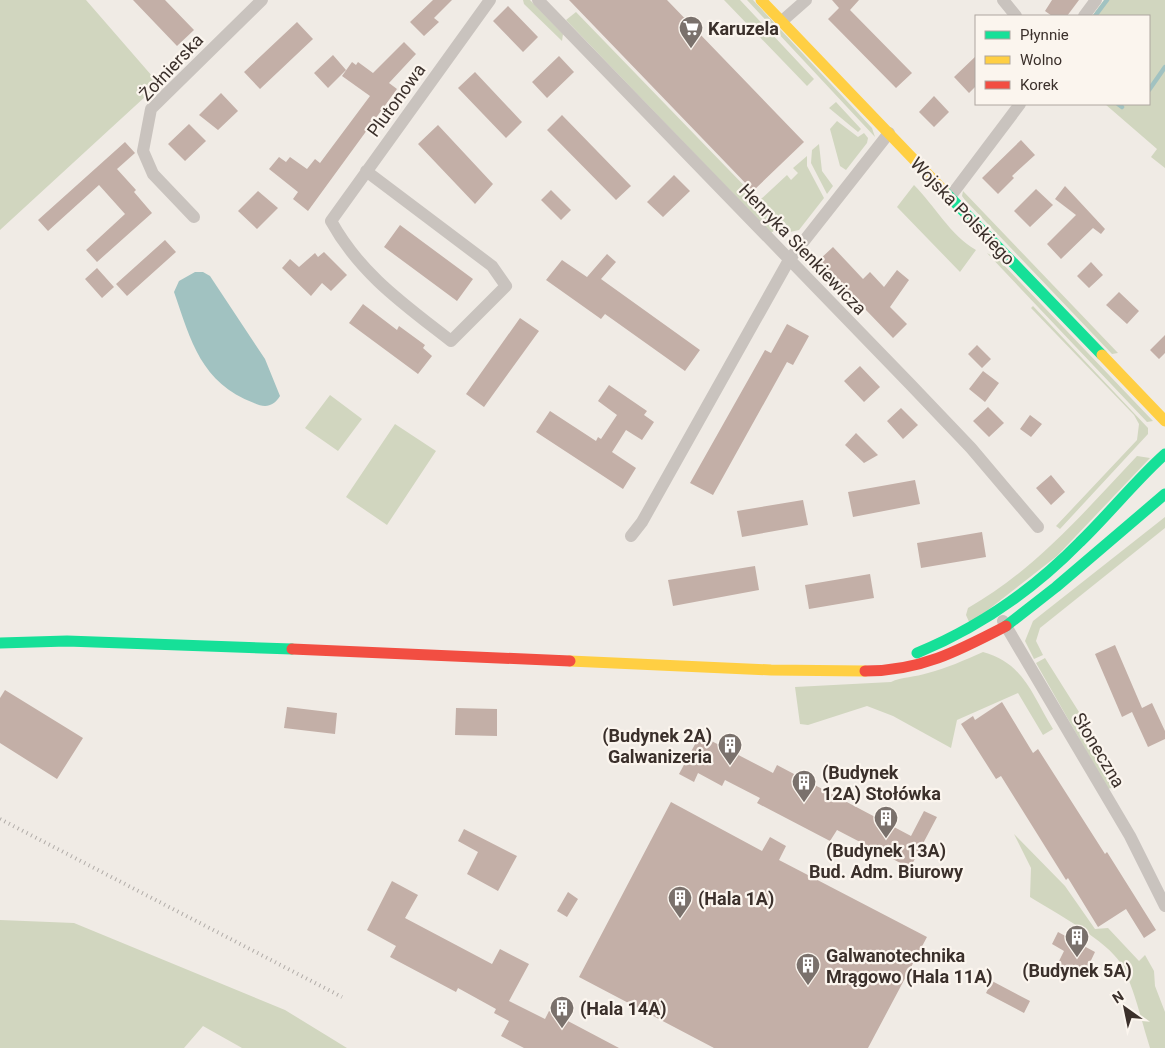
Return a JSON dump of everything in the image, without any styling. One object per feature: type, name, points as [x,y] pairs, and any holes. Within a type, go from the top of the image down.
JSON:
[{"type":"street","name":"Żołnierska","points":[[194,217],[153,174],[143,150],[152,109],[262,0]]},
{"type":"street","name":"Plutonowa","points":[[366,171],[492,266],[506,286],[451,342],[390,295],[338,234],[331,221],[366,171],[490,0]]},
{"type":"street","name":"Henryka Sienkiewicza","points":[[538,0],[964,441],[1038,528]]},
{"type":"street","name":"Wojska Polskiego","points":[[762,0],[1165,421]]},
{"type":"street","points":[[781,22],[806,0]]},
{"type":"street","points":[[1003,0],[1015,15]]},
{"type":"street","points":[[1085,15],[1096,0]]},
{"type":"street","points":[[950,197],[1019,105]]},
{"type":"street","points":[[631,536],[642,522],[789,260],[889,133]]},
{"type":"street","points":[[844,672],[907,657],[967,632],[999,614],[1042,580],[1165,454]]},
{"type":"street","points":[[0,644],[67,641],[144,643],[844,672],[889,671],[917,666],[973,644],[1006,626],[1056,587],[1165,494]]},
{"type":"street","name":"Słoneczna","points":[[999,614],[1130,836],[1165,906]]},
{"type":"green space","points":[[0,0],[86,0],[159,84],[0,230]]},
{"type":"green space","points":[[523,0],[530,0],[563,34],[562,41],[524,4]]},
{"type":"green space","points":[[724,0],[740,0],[814,79],[807,86]]},
{"type":"green space","points":[[747,0],[753,0],[872,128],[875,137]]},
{"type":"green space","points":[[1104,0],[1165,0],[1165,168],[1151,157],[1157,149],[1106,105],[1150,105],[1150,15],[1093,15]]},
{"type":"green space","points":[[576,12],[759,201],[787,175],[791,180],[798,173],[793,168],[807,156],[807,166],[824,198],[799,230],[781,234],[775,230],[771,233],[566,20]]},
{"type":"green space","points":[[836,102],[861,129],[858,132],[829,108]]},
{"type":"green space","points":[[837,121],[858,137],[864,133],[868,138],[867,143],[846,170],[840,166],[830,129]]},
{"type":"green space","points":[[819,144],[822,171],[833,186],[827,194],[811,163],[812,150]]},
{"type":"green space","points":[[914,185],[950,228],[976,250],[960,272],[897,207]]},
{"type":"green space","points":[[963,191],[1118,353],[1112,354],[965,200],[962,196]]},
{"type":"green space","points":[[987,253],[999,260],[1153,421],[1147,422]]},
{"type":"green space","points":[[1033,306],[1148,428],[1148,434],[1060,529],[1056,526],[1137,440],[1139,424],[1134,415],[1031,308]]},
{"type":"green space","points":[[330,395],[362,419],[338,451],[305,428]]},
{"type":"green space","points":[[395,424],[436,451],[387,525],[346,497]]},
{"type":"green space","points":[[1137,456],[1150,458],[1057,556],[970,624],[966,615],[968,608],[992,593],[1037,558]]},
{"type":"green space","points":[[1165,517],[1165,528],[1040,628],[1036,641],[1043,655],[1034,659],[1025,641],[1033,621]]},
{"type":"green space","points":[[983,652],[997,657],[1018,672],[1026,682],[1053,729],[1043,735],[1018,693],[957,720],[951,748],[893,716],[867,706],[808,725],[800,724],[795,687],[891,682],[942,669]]},
{"type":"green space","points":[[1045,658],[1123,784],[1108,789],[1036,663]]},
{"type":"green space","points":[[1014,834],[1065,886],[1095,929],[1108,928],[1139,961],[1145,955],[1154,971],[1155,986],[1165,1012],[1165,1048],[1150,1048],[1130,984],[1121,964],[1114,955],[1080,928],[1030,897],[1031,868]]},
{"type":"green space","points":[[0,920],[74,923],[285,1010],[347,1048],[242,1048],[203,1026],[184,1048],[0,1048]]},
{"type":"water","points":[[195,272],[203,272],[210,276],[265,359],[280,396],[272,404],[268,406],[258,405],[236,394],[210,372],[200,358],[186,327],[174,292],[179,281]]},
{"type":"building","points":[[133,0],[165,0],[194,30],[177,46]]},
{"type":"building","points":[[433,0],[452,0],[434,18],[439,22],[424,36],[410,22]]},
{"type":"building","points":[[569,0],[667,0],[804,142],[753,191]]},
{"type":"building","points":[[832,0],[859,0],[850,10],[912,73],[896,88],[828,19],[839,8]]},
{"type":"building","points":[[1052,0],[1079,0],[1068,15],[1051,15],[1045,11]]},
{"type":"building","points":[[508,6],[538,37],[523,52],[493,21]]},
{"type":"building","points":[[297,22],[313,39],[260,89],[244,72]]},
{"type":"building","points":[[404,42],[416,54],[389,83],[397,89],[308,211],[293,199],[298,192],[269,169],[279,157],[286,162],[290,157],[307,169],[315,159],[320,163],[370,96],[342,76],[352,62],[356,65],[358,62],[373,73]]},
{"type":"building","points":[[333,55],[346,70],[328,88],[314,73]]},
{"type":"building","points":[[559,56],[574,72],[547,98],[532,82]]},
{"type":"building","points":[[975,57],[975,87],[969,93],[954,77]]},
{"type":"building","points":[[475,72],[522,122],[506,138],[458,88]]},
{"type":"building","points":[[221,93],[238,111],[218,130],[199,115]]},
{"type":"building","points":[[934,96],[949,112],[934,127],[919,112]]},
{"type":"building","points":[[562,115],[631,186],[616,200],[547,130]]},
{"type":"building","points":[[189,124],[206,141],[185,161],[168,144]]},
{"type":"building","points":[[438,125],[493,184],[475,204],[418,144]]},
{"type":"building","points":[[1021,140],[1035,155],[1012,176],[1014,178],[998,194],[982,178]]},
{"type":"building","points":[[125,142],[135,153],[117,169],[136,190],[134,192],[152,213],[97,262],[86,250],[125,214],[99,185],[48,231],[38,220]]},
{"type":"building","points":[[674,175],[690,191],[663,217],[647,202]]},
{"type":"building","points":[[1065,186],[1105,229],[1101,234],[1093,228],[1061,259],[1047,244],[1076,215],[1055,199]]},
{"type":"building","points":[[1036,189],[1053,205],[1030,227],[1014,211]]},
{"type":"building","points":[[551,190],[571,210],[561,220],[541,200]]},
{"type":"building","points":[[258,191],[278,208],[257,229],[238,211]]},
{"type":"building","points":[[400,225],[473,279],[457,301],[384,247]]},
{"type":"building","points":[[165,240],[176,252],[127,296],[116,284]]},
{"type":"building","points":[[833,247],[863,279],[870,272],[884,287],[897,270],[909,280],[890,307],[907,324],[893,338],[865,309],[863,311],[846,295],[850,292],[819,260]]},
{"type":"building","points":[[324,252],[347,275],[331,291],[322,283],[311,296],[282,268],[290,259],[299,267],[315,253],[318,257]]},
{"type":"building","points":[[607,254],[616,262],[601,279],[700,350],[685,371],[605,314],[601,319],[546,280],[562,260],[587,277]]},
{"type":"building","points":[[1091,262],[1103,275],[1089,288],[1077,276]]},
{"type":"building","points":[[97,268],[114,287],[102,298],[85,279]]},
{"type":"building","points":[[1119,292],[1139,311],[1127,324],[1106,305]]},
{"type":"building","points":[[363,304],[397,330],[399,326],[425,345],[423,348],[432,356],[418,374],[349,323]]},
{"type":"building","points":[[520,318],[539,331],[484,407],[466,394]]},
{"type":"building","points":[[787,324],[809,336],[793,365],[787,362],[713,495],[690,483],[765,350],[771,353]]},
{"type":"building","points":[[1165,335],[1165,353],[1159,359],[1150,350]]},
{"type":"building","points":[[977,345],[991,359],[982,368],[968,354]]},
{"type":"building","points":[[860,366],[880,387],[864,402],[844,381]]},
{"type":"building","points":[[983,371],[999,383],[985,402],[969,389]]},
{"type":"building","points":[[609,385],[647,411],[644,415],[654,422],[642,440],[626,430],[612,452],[636,468],[623,489],[536,432],[550,411],[596,441],[598,437],[601,439],[617,415],[598,401]]},
{"type":"building","points":[[988,407],[1004,423],[989,437],[973,421]]},
{"type":"building","points":[[901,408],[918,425],[903,439],[887,421]]},
{"type":"building","points":[[1030,415],[1042,424],[1031,437],[1020,429]]},
{"type":"building","points":[[856,433],[878,455],[864,463],[845,445]]},
{"type":"building","points":[[1051,475],[1065,492],[1051,505],[1036,488]]},
{"type":"building","points":[[915,480],[920,504],[853,517],[848,492]]},
{"type":"building","points":[[803,500],[808,525],[742,537],[737,511]]},
{"type":"building","points":[[982,532],[986,557],[921,568],[917,543]]},
{"type":"building","points":[[755,566],[759,590],[673,606],[668,580]]},
{"type":"building","points":[[870,574],[874,598],[809,609],[805,585]]},
{"type":"building","points":[[1115,645],[1142,708],[1152,703],[1165,731],[1165,739],[1148,747],[1132,712],[1122,717],[1095,654]]},
{"type":"building","points":[[5,690],[83,738],[57,779],[0,743],[0,698]]},
{"type":"building","points":[[1002,702],[1033,753],[1038,749],[1105,854],[1107,852],[1156,930],[1144,938],[1126,909],[1098,927],[1068,878],[1066,880],[1001,776],[996,779],[961,724],[973,716],[975,720]]},
{"type":"building","points":[[287,707],[337,713],[335,734],[284,728]]},
{"type":"building","points":[[456,708],[497,709],[497,736],[455,735]]},
{"type":"building","points":[[700,735],[773,773],[777,765],[911,836],[924,811],[937,817],[910,868],[837,830],[830,841],[757,803],[760,798],[725,780],[722,786],[698,773],[694,782],[679,774]]},
{"type":"building","points":[[671,802],[762,851],[770,837],[786,846],[779,860],[927,937],[868,1048],[714,1048],[579,977]]},
{"type":"building","points":[[464,829],[517,856],[498,891],[467,874],[478,852],[458,841]]},
{"type":"building","points":[[392,881],[418,895],[405,918],[492,964],[500,949],[529,964],[509,1001],[545,1019],[549,1011],[619,1048],[524,1048],[501,1036],[509,1021],[494,1013],[496,1009],[458,988],[456,992],[390,957],[396,946],[367,930]]},
{"type":"building","points":[[568,892],[578,899],[567,917],[557,911]]},
{"type":"building","name":"(Budynek 5A)","points":[[1058,932],[1095,952],[1083,977],[1058,963],[1064,951],[1052,944]]},
{"type":"building","points":[[992,981],[1030,1001],[1024,1013],[986,993]]},
{"type":"waterway","points":[[1096,15],[1107,0]]},
{"type":"waterway","points":[[1150,89],[1165,67]]},
{"type":"railway","points":[[0,819],[342,997]]},
{"type":"traffic: fast","points":[[944,191],[1102,355]]},
{"type":"traffic: fast","points":[[917,653],[962,632],[1024,592],[1062,560],[1165,454]]},
{"type":"traffic: fast","points":[[1006,626],[1056,587],[1165,494]]},
{"type":"traffic: fast","points":[[0,643],[67,641],[292,649]]},
{"type":"traffic: slow","points":[[761,0],[944,191]]},
{"type":"traffic: slow","points":[[1102,355],[1165,421]]},
{"type":"traffic: slow","points":[[570,661],[771,670],[865,671]]},
{"type":"traffic: jam","points":[[865,671],[903,667],[938,658],[1006,626]]},
{"type":"traffic: jam","points":[[292,649],[570,661]]},
{"type":"place","name":"Karuzela","points":[[691,49]]},
{"type":"place","name":"(Budynek 2A) Galwanizeria","points":[[730,766]]},
{"type":"place","name":"(Budynek 12A) Stołówka","points":[[804,803]]},
{"type":"place","name":"(Budynek 13A) Bud. Adm. Biurowy","points":[[886,839]]},
{"type":"place","name":"(Hala 1A)","points":[[680,919]]},
{"type":"place","name":"(Budynek 5A)","points":[[1077,958]]},
{"type":"place","name":"Galwanotechnika Mrągowo (Hala 11A)","points":[[808,986]]},
{"type":"place","name":"(Hala 14A)","points":[[562,1029]]}]
